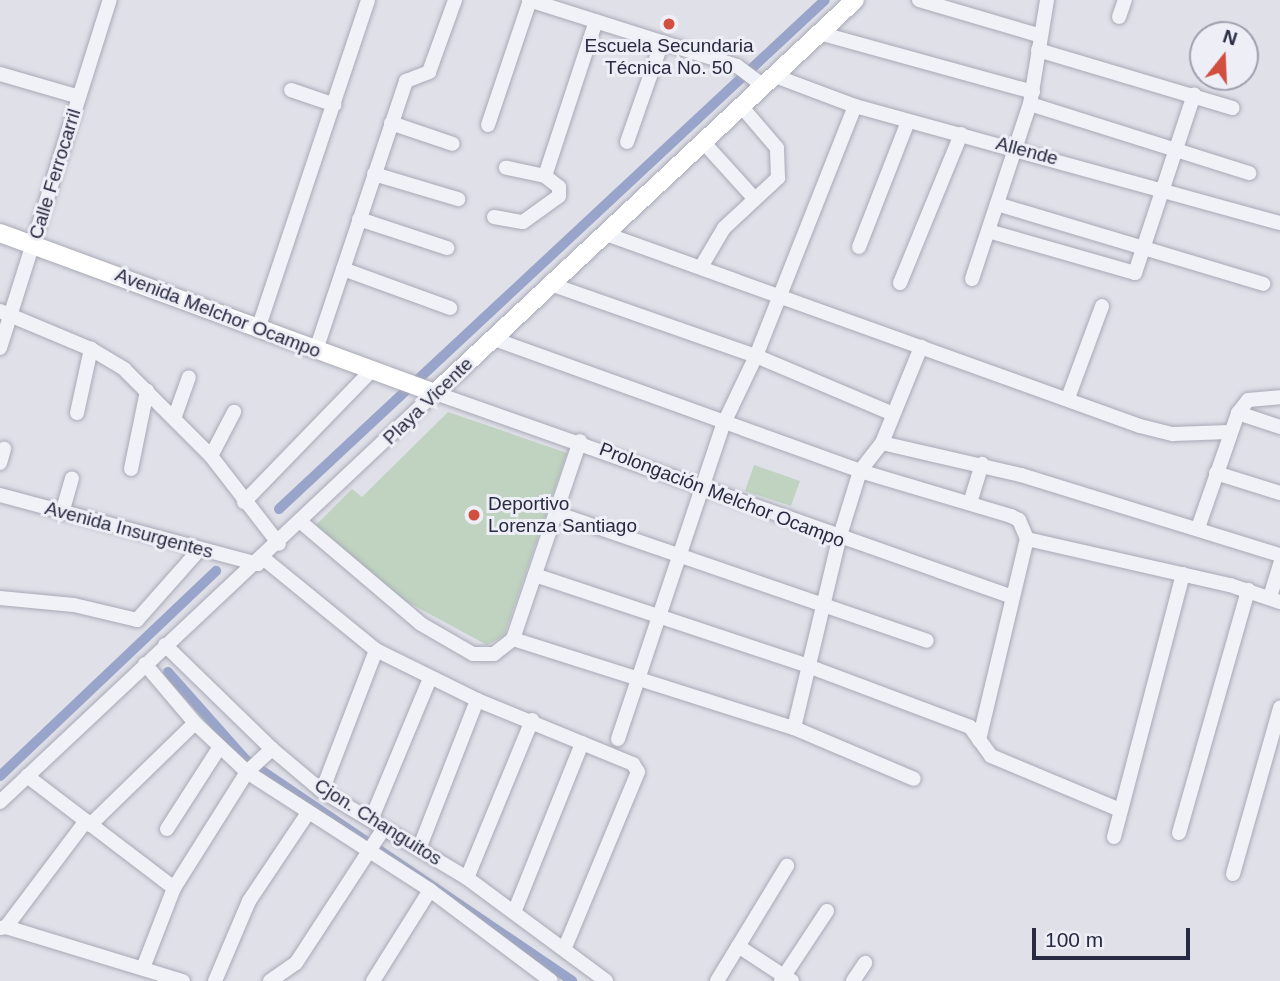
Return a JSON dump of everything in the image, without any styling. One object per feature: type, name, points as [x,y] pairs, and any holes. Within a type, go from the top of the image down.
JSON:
[{"type":"main road","name":"Playa Vicente","points":[[428,391],[494,339],[705,144],[765,79],[855,0]]},
{"type":"main road","name":"Avenida Melchor Ocampo","points":[[0,233],[428,391]]},
{"type":"street","name":"Calle Ferrocarril","points":[[0,348],[6,313],[33,244],[110,0]]},
{"type":"street","points":[[258,330],[368,0]]},
{"type":"street","points":[[316,350],[406,81],[429,72],[455,0]]},
{"type":"street","points":[[488,125],[529,0],[662,42],[627,142]]},
{"type":"street","points":[[919,0],[1233,108]]},
{"type":"street","points":[[972,279],[1031,98],[1047,0]]},
{"type":"street","points":[[1119,17],[1125,0]]},
{"type":"street","points":[[545,176],[596,21]]},
{"type":"street","points":[[819,33],[1031,98],[1176,152],[1249,173]]},
{"type":"street","name":"Allende","points":[[662,42],[737,66],[765,79],[855,106],[1016,147],[1280,222]]},
{"type":"street","points":[[0,74],[79,97]]},
{"type":"street","points":[[291,90],[335,105]]},
{"type":"street","points":[[988,231],[1133,275],[1194,95]]},
{"type":"street","points":[[618,739],[724,423],[756,356],[855,106]]},
{"type":"street","points":[[701,267],[724,228],[778,177],[777,148],[742,107]]},
{"type":"street","points":[[859,247],[908,121]]},
{"type":"street","points":[[391,123],[453,144]]},
{"type":"street","points":[[900,283],[961,134]]},
{"type":"street","points":[[705,144],[754,198]]},
{"type":"street","points":[[494,217],[523,222],[559,196],[559,187],[545,176],[506,168]]},
{"type":"street","points":[[374,174],[458,199]]},
{"type":"street","points":[[997,204],[1263,284]]},
{"type":"street","points":[[359,219],[447,248]]},
{"type":"street","points":[[606,234],[1173,434],[1229,432]]},
{"type":"street","points":[[343,269],[450,309]]},
{"type":"street","points":[[552,285],[756,356],[891,412]]},
{"type":"street","points":[[1068,398],[1102,306]]},
{"type":"street","points":[[6,313],[91,349],[147,391],[175,416],[211,456],[279,544]]},
{"type":"street","points":[[494,339],[860,471],[1019,520],[1027,539],[1010,596],[979,740]]},
{"type":"street","points":[[794,728],[839,539],[860,471],[882,443],[891,412],[921,347]]},
{"type":"street","points":[[76,413],[91,349]]},
{"type":"street","points":[[244,502],[371,371]]},
{"type":"street","points":[[175,416],[190,377]]},
{"type":"street","points":[[131,469],[147,391]]},
{"type":"street","name":"Prolongación Melchor Ocampo","points":[[428,391],[839,539],[1010,596]]},
{"type":"street","name":"Playa Vicente","points":[[0,802],[164,645],[302,523],[428,391]]},
{"type":"street","points":[[1198,528],[1229,432],[1238,413],[1248,400],[1280,397]]},
{"type":"street","points":[[211,456],[234,412]]},
{"type":"street","points":[[1238,413],[1280,427]]},
{"type":"street","points":[[882,443],[982,464],[1280,555]]},
{"type":"street","points":[[302,523],[386,597],[456,646],[484,656],[513,639],[579,444]]},
{"type":"street","points":[[970,503],[982,464]]},
{"type":"street","points":[[1216,472],[1280,493]]},
{"type":"street","points":[[62,513],[72,478]]},
{"type":"street","name":"Avenida Insurgentes","points":[[0,495],[200,549],[261,561]]},
{"type":"street","points":[[556,513],[928,641]]},
{"type":"street","points":[[1027,539],[1183,574],[1275,599],[1280,564]]},
{"type":"street","points":[[0,598],[74,605],[137,620],[200,549]]},
{"type":"street","points":[[261,561],[376,650],[477,700],[633,764],[638,772],[565,947]]},
{"type":"street","points":[[1114,837],[1183,574]]},
{"type":"street","points":[[535,575],[808,666],[970,727],[990,756],[1120,810]]},
{"type":"street","points":[[1179,833],[1248,590]]},
{"type":"street","points":[[513,639],[794,728],[914,779]]},
{"type":"street","name":"Cjon. Changuitos","points":[[164,645],[269,751],[322,791],[371,820],[375,840],[430,890],[551,981]]},
{"type":"street","points":[[322,791],[376,650]]},
{"type":"street","name":"Cjon. Changuitos","points":[[145,664],[219,748],[308,813],[375,840],[419,849],[515,910],[606,981]]},
{"type":"street","points":[[371,820],[430,678]]},
{"type":"street","points":[[419,849],[477,700]]},
{"type":"street","points":[[1233,874],[1280,708]]},
{"type":"street","points":[[467,878],[531,720]]},
{"type":"street","points":[[183,981],[3,928],[88,823],[195,723]]},
{"type":"street","points":[[515,910],[582,743]]},
{"type":"street","points":[[167,829],[219,748]]},
{"type":"street","points":[[143,968],[174,888],[249,770],[269,751]]},
{"type":"street","points":[[27,776],[174,888]]},
{"type":"street","points":[[215,981],[243,913],[308,813]]},
{"type":"street","points":[[270,981],[296,963],[375,840]]},
{"type":"street","points":[[716,981],[787,866]]},
{"type":"street","points":[[373,981],[430,890]]},
{"type":"street","points":[[738,946],[786,979],[827,912]]},
{"type":"street","points":[[853,981],[865,963]]},
{"type":"green space","points":[[448,412],[567,453],[504,636],[487,645],[389,592],[314,527],[352,489],[362,497]]},
{"type":"green space","points":[[754,465],[800,481],[791,506],[745,491]]},
{"type":"waterway","points":[[279,509],[825,0]]},
{"type":"waterway","points":[[0,776],[216,571]]},
{"type":"waterway","points":[[168,672],[246,760],[572,981]]},
{"type":"place","name":"Escuela Secundaria Técnica No. 50","points":[[669,24]]},
{"type":"place","name":"Deportivo Lorenza Santiago","points":[[474,515]]}]
